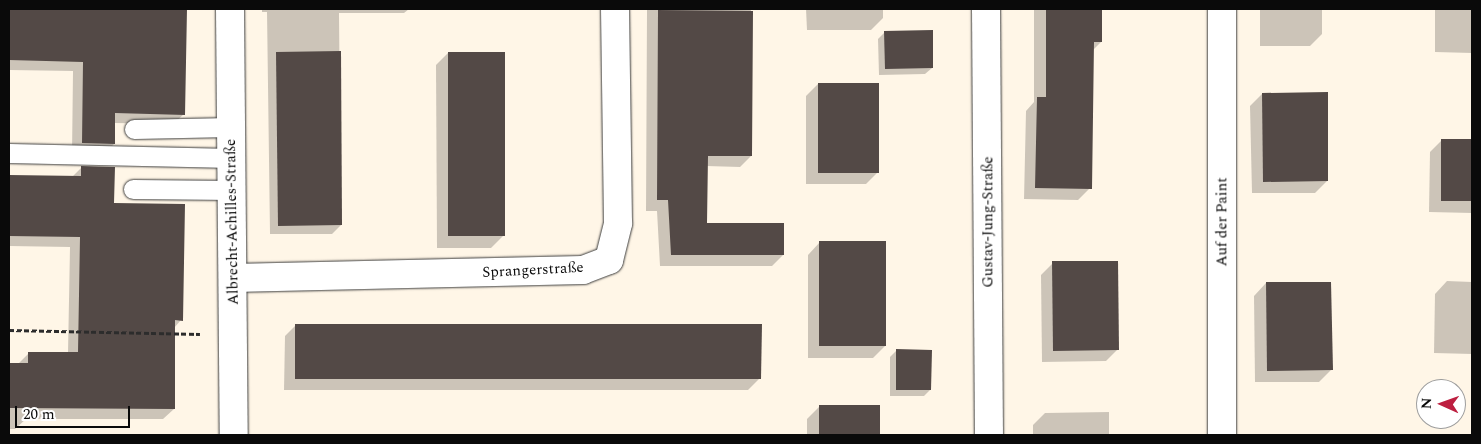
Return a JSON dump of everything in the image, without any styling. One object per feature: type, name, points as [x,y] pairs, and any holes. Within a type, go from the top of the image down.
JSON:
[{"type":"street","name":"Albrecht-Achilles-Straße","points":[[230,9],[234,435]]},
{"type":"street","name":"Sprangerstraße","points":[[233,278],[583,270],[610,260],[618,223],[615,9]]},
{"type":"street","name":"Gustav-Jung-Straße","points":[[986,9],[989,435]]},
{"type":"street","name":"Auf der Paint","points":[[1222,9],[1222,435]]},
{"type":"lane","points":[[134,129],[231,127]]},
{"type":"lane","points":[[9,154],[232,158]]},
{"type":"lane","points":[[133,189],[232,190]]},
{"type":"path","points":[[9,330],[233,335]]},
{"type":"building","points":[[9,9],[187,9],[185,115],[115,113],[115,144],[82,143],[83,62],[9,60]]},
{"type":"building","points":[[1046,9],[1102,9],[1102,42],[1094,42],[1092,189],[1035,188],[1037,97],[1046,97]]},
{"type":"building","points":[[658,10],[753,11],[752,156],[708,156],[707,223],[784,223],[784,255],[671,255],[668,200],[657,200]]},
{"type":"building","points":[[933,30],[933,68],[885,69],[884,31]]},
{"type":"building","points":[[341,51],[342,225],[278,226],[276,52]]},
{"type":"building","points":[[448,52],[505,52],[505,236],[448,236]]},
{"type":"building","points":[[818,83],[879,83],[879,173],[818,173]]},
{"type":"building","points":[[1328,92],[1328,181],[1263,182],[1262,93]]},
{"type":"building","points":[[1441,139],[1472,139],[1472,201],[1441,201]]},
{"type":"building","points":[[81,166],[115,167],[114,203],[185,204],[183,321],[175,320],[175,409],[9,408],[9,363],[28,363],[28,352],[78,352],[80,237],[9,236],[9,175],[81,176]]},
{"type":"building","points":[[819,241],[886,241],[886,346],[819,346]]},
{"type":"building","points":[[1052,261],[1118,261],[1119,350],[1053,351]]},
{"type":"building","points":[[1266,282],[1331,282],[1333,370],[1267,371]]},
{"type":"building","points":[[295,324],[762,324],[761,379],[295,379]]},
{"type":"building","points":[[896,349],[932,350],[931,390],[896,390]]},
{"type":"building","points":[[819,405],[880,405],[880,435],[819,435]]}]
